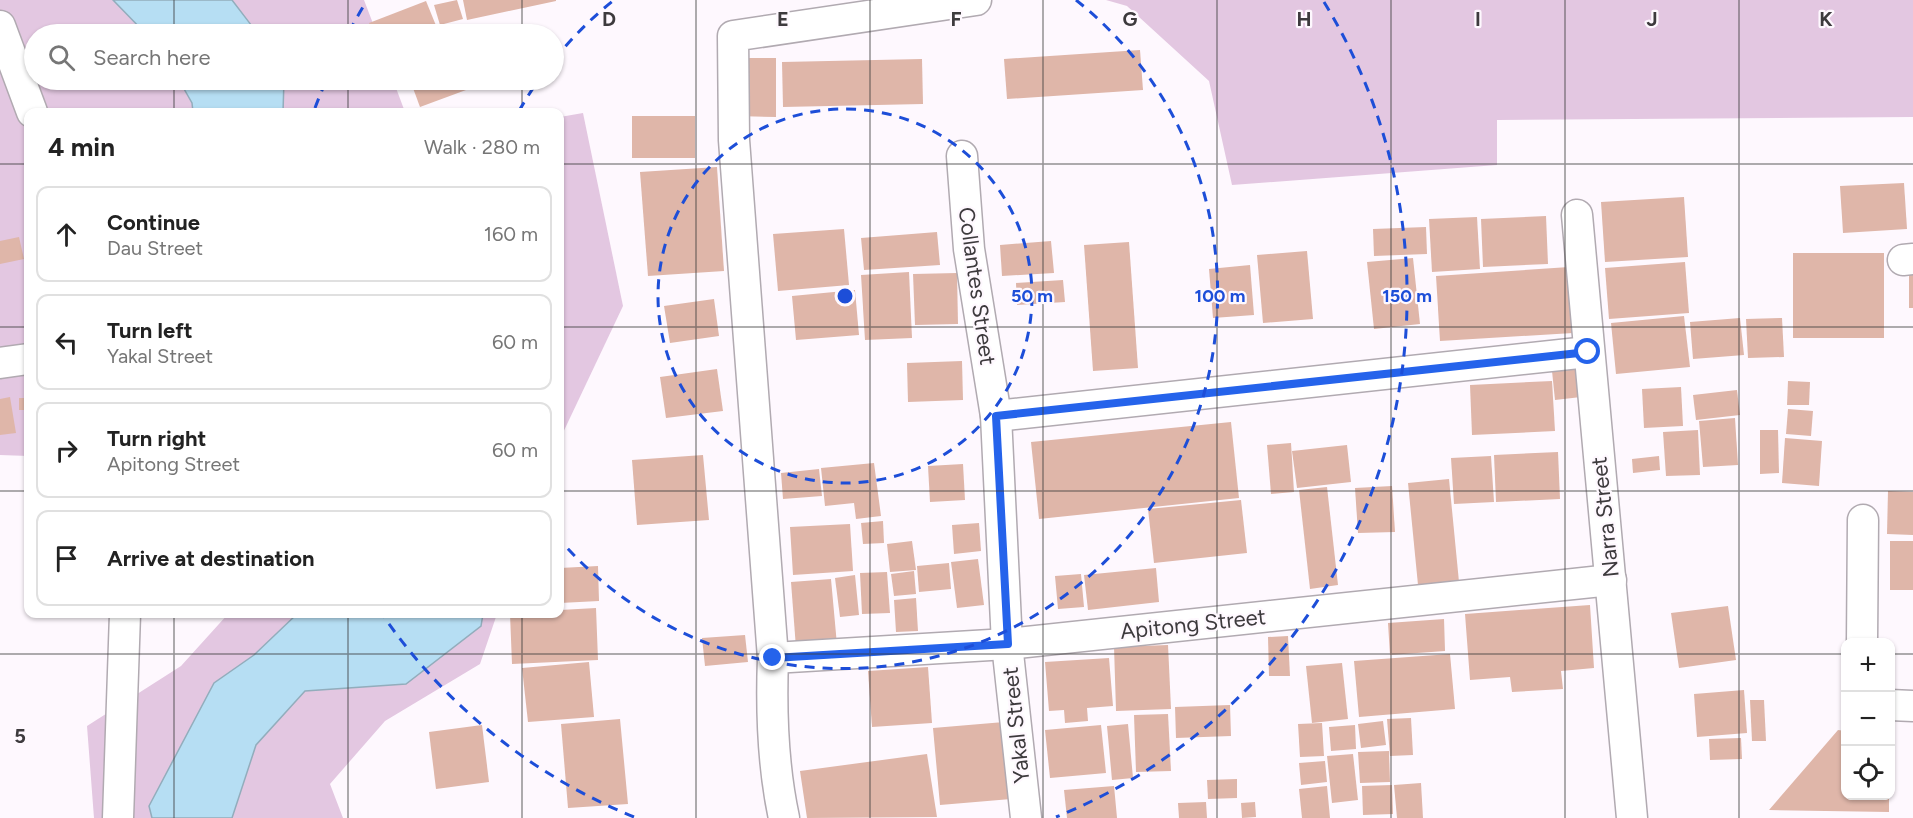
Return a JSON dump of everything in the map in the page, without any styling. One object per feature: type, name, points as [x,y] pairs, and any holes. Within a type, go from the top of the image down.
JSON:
[{"type":"street","points":[[784,818],[773,712],[773,658],[734,140],[732,36],[975,0]]},
{"type":"street","points":[[0,26],[31,108]]},
{"type":"street","name":"Collantes Street","points":[[962,156],[969,249],[996,416]]},
{"type":"street","name":"Narra Street","points":[[1577,215],[1611,580],[1624,817]]},
{"type":"street","points":[[996,416],[1588,352]]},
{"type":"street","points":[[0,363],[24,360]]},
{"type":"street","name":"Yakal Street","points":[[996,416],[1008,644],[1026,818]]},
{"type":"street","points":[[1862,638],[1863,520]]},
{"type":"street","name":"Apitong Street","points":[[773,658],[1008,644],[1611,580]]},
{"type":"street","points":[[118,818],[125,618]]},
{"type":"street","points":[[1895,705],[1913,706]]},
{"type":"shaded area","points":[[0,0],[364,0],[373,24],[24,24],[24,90],[397,90],[404,108],[24,108],[24,456],[0,455]]},
{"type":"shaded area","points":[[1106,0],[1913,0],[1913,117],[1497,120],[1497,165],[1232,185],[1209,81],[1127,6]]},
{"type":"shaded area","points":[[583,113],[623,306],[564,431],[564,116]]},
{"type":"shaded area","points":[[224,618],[496,618],[480,664],[385,721],[330,784],[343,818],[94,818],[87,726],[181,666]]},
{"type":"water","points":[[113,0],[232,0],[250,24],[136,24]]},
{"type":"water","points":[[185,90],[284,90],[283,108],[193,108]]},
{"type":"water","points":[[293,618],[482,618],[481,626],[406,684],[305,691],[256,745],[232,818],[152,818],[149,806],[214,683],[254,655]]},
{"type":"building","points":[[457,0],[463,19],[440,24],[434,5]]},
{"type":"building","points":[[463,0],[556,0],[556,1],[467,20]]},
{"type":"building","points":[[426,1],[435,24],[369,24]]},
{"type":"building","points":[[1140,50],[1143,90],[1007,99],[1004,59]]},
{"type":"building","points":[[736,58],[776,58],[776,117],[736,116]]},
{"type":"building","points":[[922,59],[923,104],[783,107],[782,62]]},
{"type":"building","points":[[414,90],[466,90],[420,107]]},
{"type":"building","points":[[632,116],[695,116],[695,158],[632,158]]},
{"type":"building","points":[[717,167],[724,271],[648,276],[640,172]]},
{"type":"building","points":[[1904,183],[1907,229],[1843,233],[1840,186]]},
{"type":"building","points":[[1684,197],[1688,257],[1605,262],[1601,202]]},
{"type":"building","points":[[1546,216],[1548,264],[1483,267],[1481,219]]},
{"type":"building","points":[[1477,217],[1480,269],[1432,272],[1429,219]]},
{"type":"building","points":[[1426,227],[1427,254],[1374,256],[1373,229]]},
{"type":"building","points":[[844,229],[849,285],[778,291],[773,234]]},
{"type":"building","points":[[937,232],[940,265],[864,270],[861,238]]},
{"type":"building","points":[[19,237],[24,259],[0,264],[0,241]]},
{"type":"building","points":[[1051,241],[1054,273],[1002,276],[1000,245]]},
{"type":"building","points":[[1129,242],[1138,368],[1093,371],[1084,245]]},
{"type":"building","points":[[1307,251],[1313,319],[1263,323],[1257,255]]},
{"type":"building","points":[[1793,253],[1884,253],[1884,338],[1793,338]]},
{"type":"building","points":[[1413,258],[1420,324],[1374,329],[1367,262]]},
{"type":"building","points":[[1685,262],[1689,313],[1609,319],[1605,268]]},
{"type":"building","points":[[1250,265],[1254,315],[1213,318],[1209,269]]},
{"type":"building","points":[[1909,266],[1913,266],[1913,308],[1909,308]]},
{"type":"building","points":[[1569,267],[1573,333],[1440,341],[1436,276]]},
{"type":"building","points":[[909,272],[912,338],[865,340],[861,275]]},
{"type":"building","points":[[957,273],[958,324],[915,325],[913,274]]},
{"type":"building","points":[[1063,280],[1065,302],[1017,305],[1016,283]]},
{"type":"building","points":[[855,290],[859,335],[796,340],[792,296]]},
{"type":"building","points":[[714,299],[719,336],[670,343],[664,306]]},
{"type":"building","points":[[1684,316],[1690,367],[1616,374],[1611,323]]},
{"type":"building","points":[[1740,318],[1744,355],[1693,359],[1690,322]]},
{"type":"building","points":[[1782,318],[1784,357],[1748,358],[1746,319]]},
{"type":"building","points":[[962,361],[963,400],[908,402],[907,363]]},
{"type":"building","points":[[1577,368],[1581,397],[1555,400],[1552,371]]},
{"type":"building","points":[[717,369],[723,411],[666,418],[660,377]]},
{"type":"building","points":[[1552,381],[1555,431],[1472,435],[1470,385]]},
{"type":"building","points":[[1788,381],[1810,382],[1809,405],[1787,405]]},
{"type":"building","points":[[1681,387],[1683,426],[1644,428],[1642,389]]},
{"type":"building","points":[[1737,390],[1740,415],[1696,420],[1693,395]]},
{"type":"building","points":[[10,397],[16,433],[0,435],[0,399]]},
{"type":"building","points":[[19,398],[24,398],[24,410],[19,410]]},
{"type":"building","points":[[1788,409],[1813,411],[1811,436],[1786,434]]},
{"type":"building","points":[[1735,418],[1738,465],[1703,467],[1699,421]]},
{"type":"building","points":[[1231,422],[1239,498],[1039,519],[1031,442]]},
{"type":"building","points":[[1698,430],[1700,475],[1666,476],[1663,432]]},
{"type":"building","points":[[1760,430],[1778,430],[1779,473],[1760,474]]},
{"type":"building","points":[[1785,438],[1822,441],[1819,486],[1782,483]]},
{"type":"building","points":[[1291,443],[1294,492],[1271,494],[1267,445]]},
{"type":"building","points":[[1347,445],[1351,482],[1297,488],[1292,451]]},
{"type":"building","points":[[1558,452],[1560,499],[1496,502],[1494,455]]},
{"type":"building","points":[[703,455],[709,520],[637,525],[632,460]]},
{"type":"building","points":[[1491,456],[1494,502],[1454,504],[1451,458]]},
{"type":"building","points":[[1659,456],[1660,470],[1633,473],[1632,459]]},
{"type":"building","points":[[874,463],[881,516],[856,519],[854,503],[825,506],[821,468]]},
{"type":"building","points":[[963,464],[965,500],[930,502],[928,466]]},
{"type":"building","points":[[819,469],[822,496],[783,499],[781,473]]},
{"type":"building","points":[[1449,479],[1459,582],[1418,585],[1408,483]]},
{"type":"building","points":[[1392,486],[1395,532],[1358,533],[1355,488]]},
{"type":"building","points":[[1327,487],[1338,585],[1310,589],[1299,490]]},
{"type":"building","points":[[1888,491],[1913,492],[1913,535],[1887,534]]},
{"type":"building","points":[[1241,500],[1247,553],[1154,563],[1148,509]]},
{"type":"building","points":[[883,521],[884,543],[863,544],[861,523]]},
{"type":"building","points":[[979,523],[981,551],[954,554],[952,525]]},
{"type":"building","points":[[850,524],[853,571],[793,575],[790,527]]},
{"type":"building","points":[[912,541],[916,570],[890,572],[887,544]]},
{"type":"building","points":[[1890,541],[1913,541],[1913,590],[1890,590]]},
{"type":"building","points":[[978,559],[984,605],[957,608],[951,562]]},
{"type":"building","points":[[949,563],[951,589],[919,592],[917,566]]},
{"type":"building","points":[[598,566],[599,601],[564,603],[564,568]]},
{"type":"building","points":[[1156,568],[1159,602],[1088,610],[1084,575]]},
{"type":"building","points":[[914,571],[916,594],[894,596],[891,574]]},
{"type":"building","points":[[887,572],[890,613],[862,614],[860,573]]},
{"type":"building","points":[[1081,574],[1084,607],[1058,609],[1055,576]]},
{"type":"building","points":[[855,575],[859,615],[840,617],[835,578]]},
{"type":"building","points":[[831,579],[837,645],[796,648],[791,582]]},
{"type":"building","points":[[916,598],[918,631],[896,632],[894,600]]},
{"type":"building","points":[[1590,605],[1594,668],[1561,671],[1563,689],[1512,692],[1510,677],[1470,680],[1465,614]]},
{"type":"building","points":[[1728,606],[1736,660],[1679,668],[1671,613]]},
{"type":"building","points":[[596,608],[598,660],[512,664],[510,618],[564,618],[564,610]]},
{"type":"building","points":[[1444,619],[1445,651],[1390,655],[1388,623]]},
{"type":"building","points":[[745,635],[748,662],[705,666],[702,638]]},
{"type":"building","points":[[1288,636],[1290,676],[1269,676],[1268,637]]},
{"type":"building","points":[[1168,645],[1171,709],[1116,711],[1114,647]]},
{"type":"building","points":[[1450,654],[1455,709],[1359,717],[1354,661]]},
{"type":"building","points":[[1109,658],[1113,706],[1087,708],[1088,721],[1065,723],[1064,710],[1049,711],[1045,662]]},
{"type":"building","points":[[589,662],[594,717],[528,722],[522,668]]},
{"type":"building","points":[[1342,663],[1348,719],[1312,723],[1306,666]]},
{"type":"building","points":[[928,667],[932,723],[872,727],[868,671]]},
{"type":"building","points":[[1744,690],[1747,733],[1697,737],[1694,694]]},
{"type":"building","points":[[1750,700],[1764,700],[1766,741],[1752,741]]},
{"type":"building","points":[[1230,705],[1231,736],[1176,738],[1175,707]]},
{"type":"building","points":[[1168,714],[1171,771],[1136,772],[1134,715]]},
{"type":"building","points":[[1411,718],[1413,755],[1390,756],[1387,719]]},
{"type":"building","points":[[620,719],[628,804],[568,808],[561,724]]},
{"type":"building","points":[[1383,721],[1386,745],[1361,748],[1358,724]]},
{"type":"building","points":[[1004,722],[1011,799],[940,805],[933,728]]},
{"type":"building","points":[[1322,723],[1324,756],[1300,757],[1298,724]]},
{"type":"building","points":[[1128,724],[1133,778],[1112,780],[1107,726]]},
{"type":"building","points":[[482,725],[489,782],[436,789],[429,732]]},
{"type":"building","points":[[1101,725],[1106,773],[1050,778],[1045,730]]},
{"type":"building","points":[[1355,725],[1356,749],[1331,751],[1329,727]]},
{"type":"building","points":[[1838,730],[1841,730],[1841,800],[1889,800],[1889,812],[1769,810]]},
{"type":"building","points":[[1741,738],[1742,759],[1710,760],[1709,739]]},
{"type":"building","points":[[1389,751],[1390,782],[1360,783],[1358,752]]},
{"type":"building","points":[[927,754],[937,817],[807,818],[800,771]]},
{"type":"building","points":[[1353,754],[1358,800],[1332,803],[1327,756]]},
{"type":"building","points":[[1325,761],[1327,782],[1301,785],[1299,763]]},
{"type":"building","points":[[1237,779],[1237,798],[1208,799],[1207,780]]},
{"type":"building","points":[[1421,783],[1423,818],[1397,818],[1394,785]]},
{"type":"building","points":[[1392,785],[1393,814],[1363,815],[1362,786]]},
{"type":"building","points":[[1114,786],[1117,818],[1067,818],[1064,790]]},
{"type":"building","points":[[1327,786],[1330,818],[1302,818],[1299,789]]},
{"type":"building","points":[[1206,802],[1207,818],[1179,818],[1178,803]]},
{"type":"building","points":[[1255,802],[1256,817],[1242,818],[1241,803]]},
{"type":"route","points":[[773,658],[1008,644],[996,416],[1588,352]]}]
